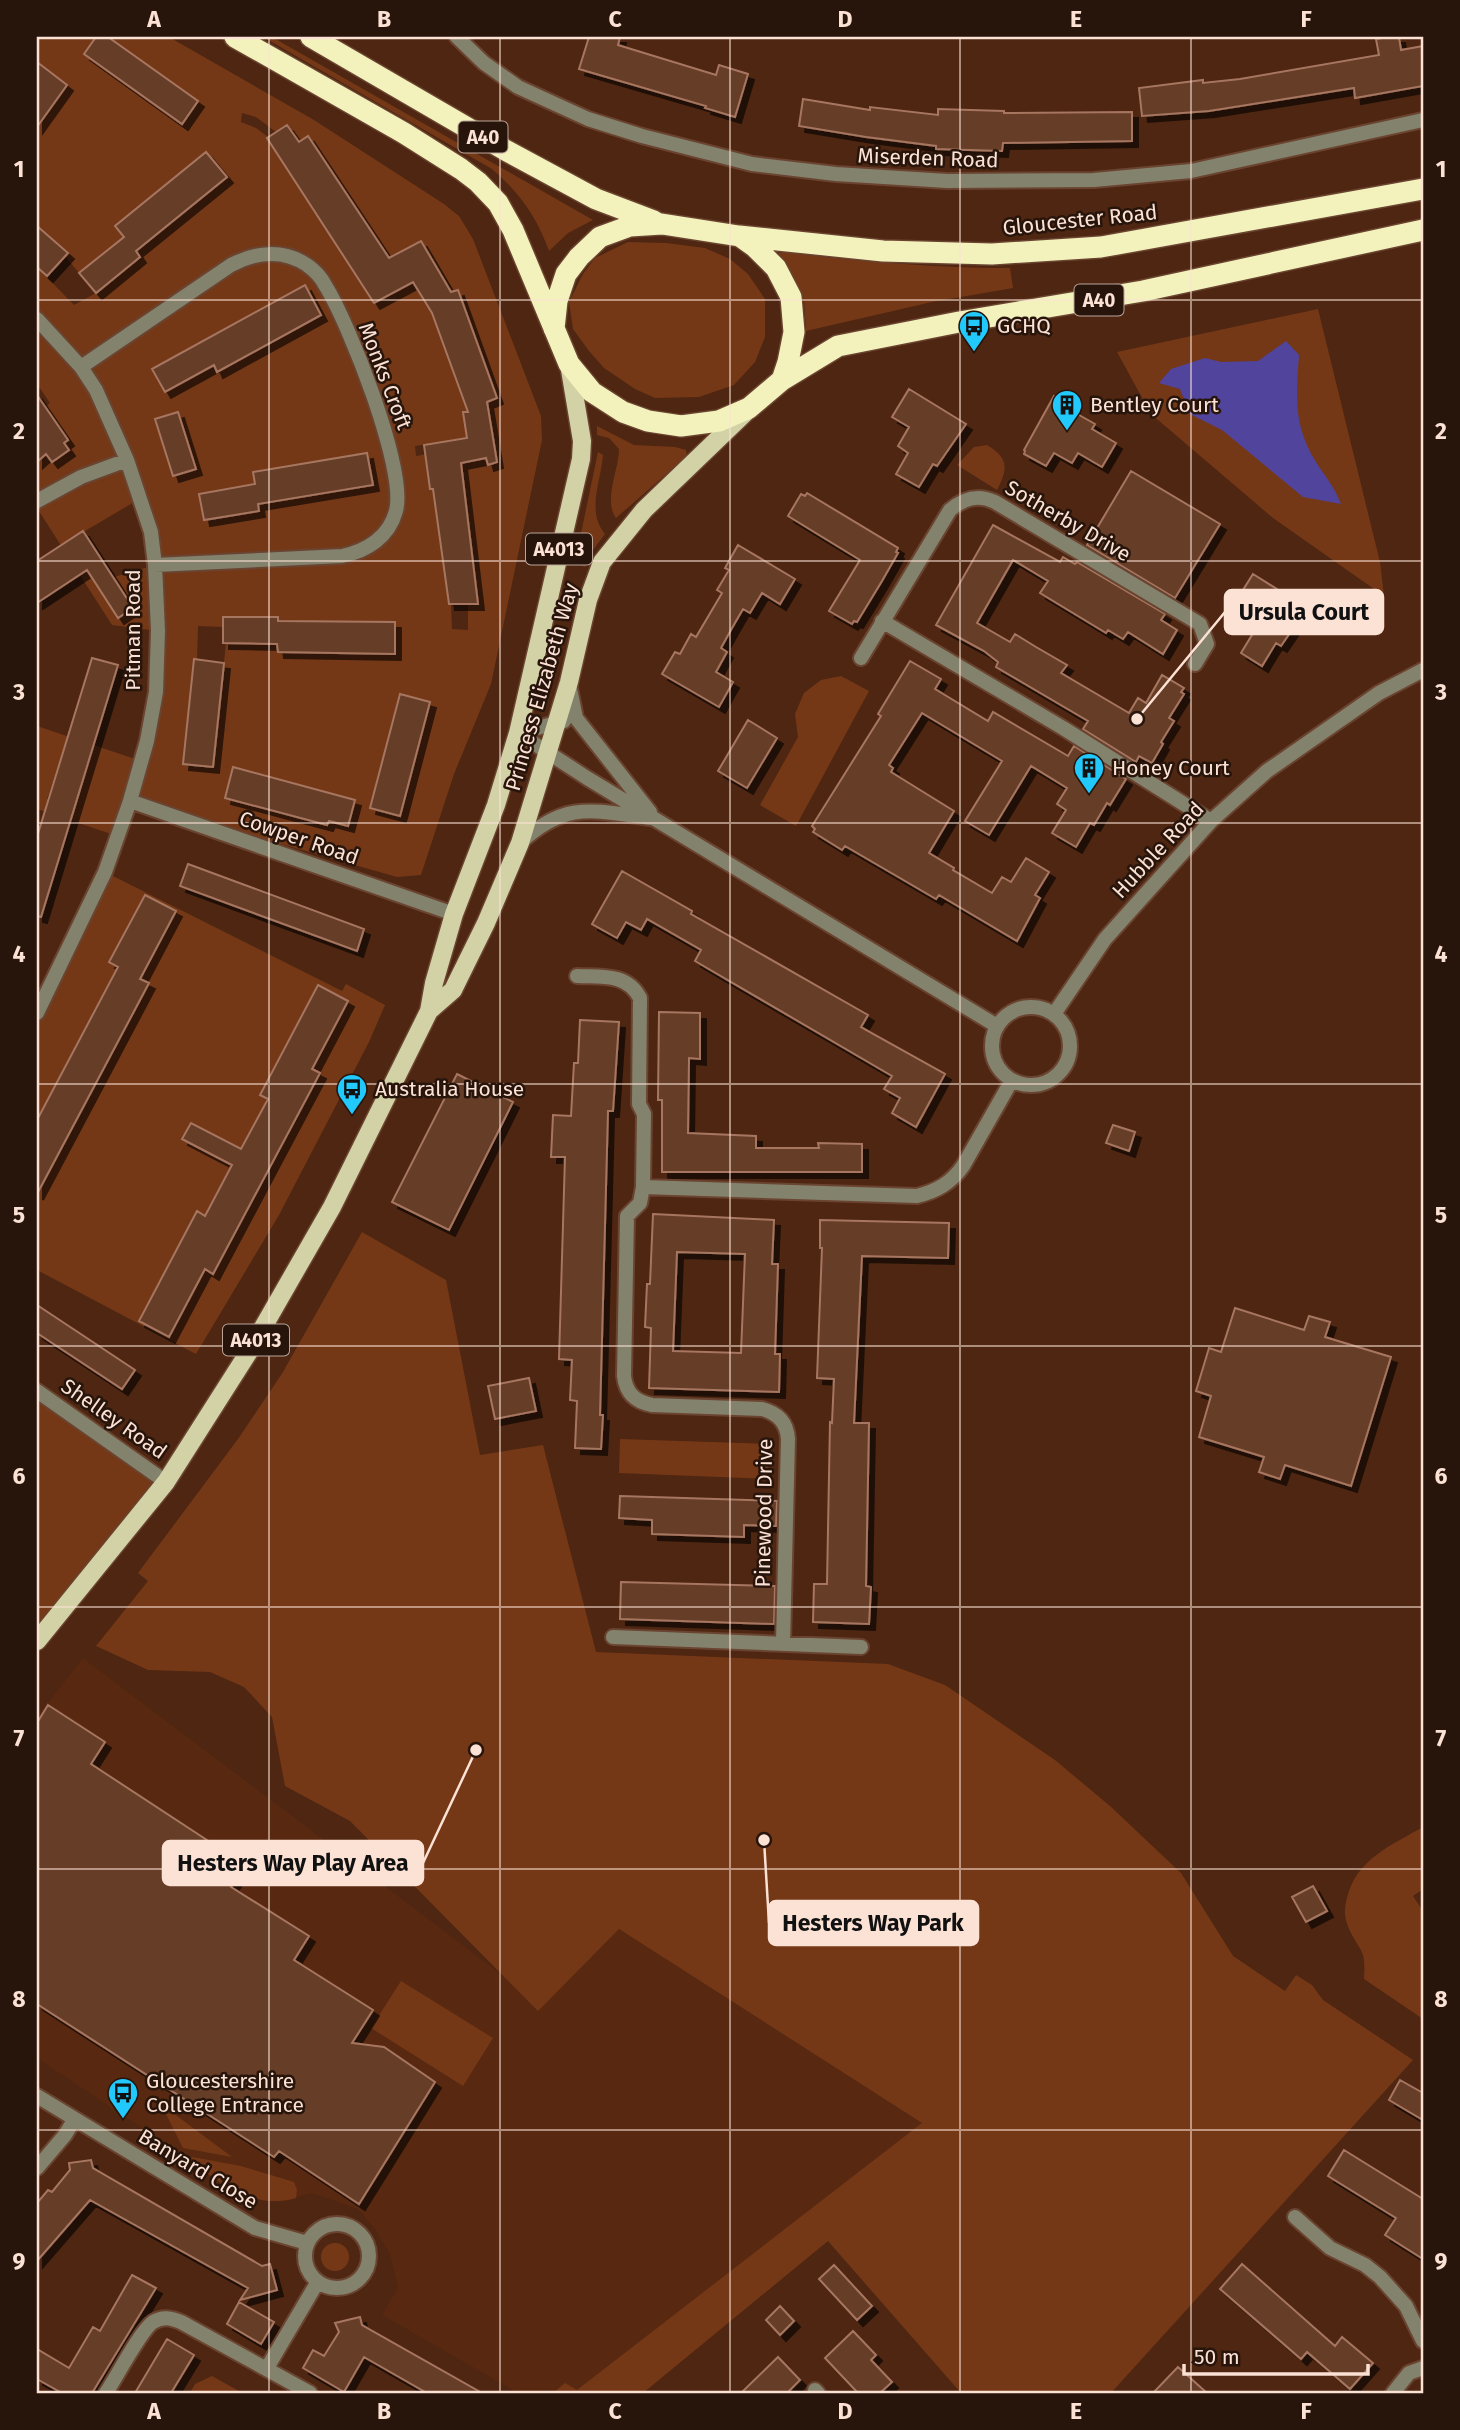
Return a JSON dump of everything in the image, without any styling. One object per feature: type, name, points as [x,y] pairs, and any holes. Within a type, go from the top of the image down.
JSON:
[{"type":"highway","name":"A40","points":[[235,37],[404,133],[478,182],[498,203],[513,230],[554,329]]},
{"type":"highway","name":"A40","points":[[311,37],[507,151],[596,199],[662,224]]},
{"type":"highway","name":"Gloucester Road","points":[[739,236],[884,251],[992,254],[1101,247],[1423,188]]},
{"type":"highway","points":[[662,224],[739,236],[755,247],[776,268],[791,297],[794,332],[782,380],[749,408],[719,421],[681,426],[648,421],[623,412],[592,392],[569,364],[554,329],[566,274],[579,257],[600,237],[630,226],[662,224]]},
{"type":"highway","name":"A40","points":[[782,380],[838,346],[959,322],[1131,294],[1423,230]]},
{"type":"main road","name":"Princess Elizabeth Way","points":[[37,1641],[166,1482],[250,1350],[320,1229],[429,1011],[434,983],[454,914],[496,805],[518,733],[581,459],[582,441],[569,364]]},
{"type":"main road","name":"Princess Elizabeth Way","points":[[429,1011],[453,990],[486,923],[520,843],[569,682],[588,600],[602,562],[644,510],[749,408]]},
{"type":"street","name":"Miserden Road","points":[[457,37],[484,64],[509,82],[588,119],[642,136],[752,164],[848,176],[988,182],[1122,178],[1191,171],[1423,120]]},
{"type":"street","name":"Monks Croft","points":[[81,367],[232,265],[256,255],[270,254],[297,260],[317,274],[325,284],[355,350],[387,438],[396,477],[396,512],[383,535],[366,549],[342,556],[155,565]]},
{"type":"street","name":"Pitman Road","points":[[37,319],[81,367],[112,421],[151,532],[158,631],[156,692],[147,740],[130,801],[105,872],[41,992],[37,1013]]},
{"type":"street","points":[[37,501],[81,478],[127,460]]},
{"type":"street","name":"Sotherby Drive","points":[[861,658],[950,510],[970,498],[987,498],[1200,624],[1207,644],[1195,664]]},
{"type":"street","points":[[882,621],[1063,728],[1211,821]]},
{"type":"street","name":"Hubble Road","points":[[1054,1014],[1105,939],[1211,821],[1267,771],[1379,693],[1423,670]]},
{"type":"street","points":[[569,682],[576,718],[656,819]]},
{"type":"street","points":[[518,733],[576,718]]},
{"type":"street","points":[[518,733],[587,778],[997,1026]]},
{"type":"street","name":"Cowper Road","points":[[130,801],[454,914]]},
{"type":"street","points":[[520,843],[538,826],[563,815],[584,810],[656,819]]},
{"type":"street","name":"Pinewood Drive","points":[[577,976],[620,978],[635,989],[640,998],[639,1104],[643,1114],[643,1187],[640,1203],[627,1216],[625,1384],[631,1396],[644,1404],[762,1409],[776,1414],[785,1425],[788,1439],[783,1643]]},
{"type":"street","points":[[1029,1007],[1042,1008],[1054,1014],[1068,1033],[1069,1056],[1065,1067],[1046,1083],[1035,1086],[1012,1080],[1002,1073],[995,1062],[992,1038],[997,1026],[1005,1016],[1029,1007]]},
{"type":"street","points":[[643,1187],[917,1196],[931,1193],[944,1186],[959,1172],[1012,1080]]},
{"type":"street","name":"Shelley Road","points":[[37,1391],[166,1482]]},
{"type":"street","points":[[613,1637],[861,1647]]},
{"type":"street","name":"Banyard Close","points":[[37,2096],[255,2228],[307,2243]]},
{"type":"street","points":[[37,2168],[74,2120]]},
{"type":"street","points":[[1295,2217],[1330,2248],[1356,2260],[1380,2277],[1406,2306],[1423,2341]]},
{"type":"street","points":[[339,2224],[356,2230],[368,2247],[365,2272],[351,2285],[336,2288],[317,2283],[306,2266],[304,2258],[307,2243],[321,2227],[339,2224]]},
{"type":"street","points":[[267,2368],[317,2283]]},
{"type":"street","points":[[106,2393],[146,2328],[157,2319],[165,2318],[181,2322],[310,2393]]},
{"type":"street","points":[[1392,2393],[1409,2373],[1423,2368]]},
{"type":"shaded area","points":[[37,37],[96,37],[85,54],[182,124],[198,101],[108,37],[169,37],[314,120],[444,204],[459,216],[473,239],[541,416],[542,440],[491,684],[454,774],[421,875],[397,877],[130,801],[117,836],[37,809],[37,726],[141,761],[158,631],[112,625],[37,508],[37,501],[44,497],[37,487],[37,447],[43,456],[46,454],[52,462],[69,450],[45,407],[50,403],[37,384],[37,267],[74,305],[96,293],[140,257],[136,251],[227,177],[206,152],[124,237],[79,273],[65,256],[67,253],[37,226],[37,127],[67,84],[41,66],[37,71]],"holes":[[[242,113],[256,117],[276,132],[287,125],[299,142],[309,136],[378,241],[361,282],[268,137],[241,122]],[[305,286],[321,315],[218,371],[214,365],[165,392],[152,368]],[[178,412],[196,468],[174,476],[156,419]],[[437,443],[439,465],[477,603],[468,604],[468,630],[452,629],[451,604],[433,489],[430,489],[428,454],[416,456],[415,446]],[[367,453],[373,484],[258,504],[259,511],[203,520],[199,494],[255,484],[253,472]],[[141,498],[155,565],[114,577],[98,587],[68,541]],[[223,617],[277,617],[278,621],[395,622],[395,653],[278,652],[277,644],[226,643],[213,766],[183,764],[194,660],[197,660],[198,626],[223,627]],[[399,695],[430,703],[400,816],[370,807]],[[65,746],[92,755],[74,808],[47,799]],[[233,768],[348,826],[329,821],[327,825],[225,798]]]},
{"type":"shaded area","points":[[263,37],[272,37],[593,220],[568,233],[549,251],[526,206],[492,169]]},
{"type":"shaded area","points":[[628,242],[705,248],[730,259],[748,274],[765,299],[765,337],[755,362],[734,385],[699,397],[655,398],[635,389],[604,368],[589,351],[573,329],[569,302],[583,274],[595,258]]},
{"type":"shaded area","points":[[778,253],[953,267],[1010,268],[1013,288],[932,302],[806,331],[804,300]]},
{"type":"shaded area","points":[[1318,309],[1380,562],[1384,596],[1273,518],[1151,414],[1117,352]]},
{"type":"shaded area","points":[[1286,341],[1299,355],[1297,397],[1303,436],[1341,504],[1303,497],[1222,430],[1190,414],[1180,389],[1159,383],[1171,369],[1205,358],[1221,362],[1258,361]]},
{"type":"shaded area","points":[[597,426],[634,445],[675,447],[686,450],[687,456],[616,518],[612,511],[611,494],[619,449],[609,438],[597,435]]},
{"type":"shaded area","points":[[987,445],[1003,459],[1003,476],[997,490],[957,465],[974,447]]},
{"type":"shaded area","points":[[598,452],[603,455],[595,506],[599,525],[605,534],[587,558],[585,567],[575,562]]},
{"type":"shaded area","points":[[841,676],[869,691],[796,826],[760,805],[798,737],[795,714],[804,693],[821,680]]},
{"type":"shaded area","points":[[105,872],[342,991],[346,984],[385,1005],[369,1042],[279,1215],[196,1354],[37,1270],[37,1180],[42,1183],[148,983],[140,979],[176,911],[145,895],[110,962],[118,967],[37,1120],[37,1013]],"holes":[[[318,985],[312,1069],[319,1073],[213,1273],[205,1269],[168,1337],[139,1321],[175,1254],[183,1258],[290,1057],[282,1053]]]},
{"type":"shaded area","points":[[362,1232],[446,1280],[480,1455],[543,1445],[596,1652],[888,1664],[945,1685],[1055,1760],[1110,1806],[1181,1873],[1233,1956],[1285,1991],[1296,1975],[1312,1985],[1323,2000],[1413,2060],[1111,2393],[961,2393],[828,2241],[643,2393],[553,2393],[565,2383],[577,2390],[922,2123],[619,1929],[538,2011],[350,1821],[285,1786],[272,1717],[244,1687],[210,1672],[148,1670],[96,1646],[148,1581],[138,1573],[238,1439],[283,1372]]},
{"type":"shaded area","points":[[37,1391],[166,1482],[37,1641]]},
{"type":"shaded area","points":[[620,1439],[769,1444],[768,1479],[619,1473]]},
{"type":"shaded area","points":[[83,1658],[538,2002],[619,1929],[922,2123],[828,2241],[643,2393],[518,2393],[382,2315],[398,2288],[390,2254],[375,2229],[358,2209],[312,2193],[286,2201],[234,2192],[37,2058],[37,1717]]},
{"type":"shaded area","points":[[1423,1827],[1423,1889],[1413,1896],[1423,1911],[1423,2019],[1364,1979],[1362,1952],[1347,1925],[1345,1910],[1352,1884],[1367,1863],[1388,1847]]},
{"type":"shaded area","points":[[401,1981],[493,2038],[463,2086],[371,2028]]},
{"type":"shaded area","points":[[173,2113],[232,2157],[183,2148],[166,2114]]},
{"type":"shaded area","points":[[192,2157],[241,2166],[294,2182],[296,2198],[267,2201],[239,2193],[190,2160]]},
{"type":"shaded area","points":[[335,2243],[345,2247],[349,2257],[345,2267],[335,2271],[325,2267],[321,2257],[325,2247]]},
{"type":"shaded area","points":[[212,2376],[239,2391],[238,2393],[190,2393],[195,2384]]},
{"type":"building","points":[[96,37],[108,37],[198,101],[182,124],[84,54]]},
{"type":"building","points":[[589,37],[620,37],[618,45],[716,75],[719,65],[748,74],[735,117],[579,69]]},
{"type":"building","points":[[1399,37],[1401,50],[1423,46],[1423,86],[1355,98],[1354,88],[1209,111],[1142,116],[1139,88],[1203,80],[1203,83],[1240,79],[1379,55],[1376,39]]},
{"type":"building","points":[[37,62],[67,85],[37,127]]},
{"type":"building","points":[[803,99],[870,110],[870,107],[938,115],[938,109],[1004,113],[1132,112],[1132,141],[1003,143],[1002,151],[936,149],[936,146],[799,126]]},
{"type":"building","points":[[287,125],[299,142],[308,136],[389,258],[421,241],[451,292],[458,290],[497,398],[487,402],[497,462],[488,465],[486,458],[461,463],[478,604],[449,604],[433,489],[430,489],[424,445],[467,438],[463,412],[468,412],[432,313],[413,282],[374,303],[267,138]]},
{"type":"building","points":[[206,152],[227,177],[136,251],[140,257],[96,293],[79,273],[124,237],[115,226]]},
{"type":"building","points":[[37,226],[68,253],[47,276],[37,267]]},
{"type":"building","points":[[305,285],[321,315],[217,372],[214,365],[165,392],[152,369]]},
{"type":"building","points":[[909,389],[966,424],[937,466],[933,464],[919,487],[896,474],[908,453],[898,446],[909,427],[892,417]]},
{"type":"building","points":[[37,395],[68,440],[64,443],[69,450],[52,462],[46,454],[37,462]]},
{"type":"building","name":"Bentley Court","points":[[1054,396],[1074,408],[1072,411],[1095,424],[1092,429],[1116,443],[1102,467],[1078,453],[1072,463],[1054,453],[1046,466],[1024,454]]},
{"type":"building","points":[[178,412],[196,469],[173,476],[155,419]]},
{"type":"building","points":[[367,453],[373,485],[258,504],[259,511],[204,520],[199,494],[255,484],[253,472]]},
{"type":"building","points":[[1131,471],[1220,524],[1175,598],[1087,545]]},
{"type":"building","points":[[807,493],[898,548],[898,553],[882,581],[857,622],[852,624],[829,611],[860,560],[788,516],[801,494],[805,496]]},
{"type":"building","points":[[993,525],[1060,562],[1063,557],[1075,564],[1077,562],[1165,614],[1161,620],[1177,630],[1163,654],[1128,632],[1123,639],[1108,630],[1106,633],[1040,593],[1048,581],[1013,560],[977,623],[1010,642],[1015,634],[1067,665],[1061,673],[1129,713],[1138,698],[1146,703],[1162,675],[1184,688],[1181,692],[1184,694],[1169,718],[1174,721],[1152,763],[1139,756],[1136,762],[1083,729],[1088,721],[996,667],[998,662],[984,651],[936,625]]},
{"type":"building","points":[[83,531],[133,608],[118,618],[87,570],[37,603],[37,561]]},
{"type":"building","points":[[738,545],[795,579],[780,604],[762,593],[750,613],[743,609],[721,648],[727,652],[716,672],[733,682],[719,707],[662,674],[675,652],[680,654],[691,634],[696,637],[722,593],[717,590],[729,570],[725,568]]},
{"type":"building","points":[[1253,574],[1307,608],[1281,646],[1276,643],[1262,666],[1241,653],[1255,630],[1248,626],[1257,610],[1238,598]]},
{"type":"building","points":[[223,617],[278,617],[278,621],[395,622],[395,654],[278,652],[277,644],[223,643]]},
{"type":"building","points":[[92,658],[118,665],[41,917],[37,916],[37,837]]},
{"type":"building","points":[[194,659],[224,663],[213,767],[183,764]]},
{"type":"building","points":[[910,661],[941,679],[935,689],[988,721],[993,712],[1068,756],[1074,746],[1126,779],[1094,825],[1090,823],[1076,847],[1052,833],[1066,810],[1057,804],[1067,788],[1031,766],[989,835],[965,821],[1002,761],[922,713],[889,765],[893,768],[891,772],[954,811],[929,853],[992,893],[1002,877],[1011,882],[1026,858],[1049,872],[1035,895],[1040,898],[1017,941],[939,895],[936,899],[845,846],[842,850],[813,832],[815,829],[812,826],[881,716],[878,714]]},
{"type":"building","points":[[400,694],[430,702],[400,816],[370,808]]},
{"type":"building","points":[[748,720],[777,738],[747,788],[718,771]]},
{"type":"building","points":[[233,767],[355,800],[348,826],[329,821],[327,825],[225,798]]},
{"type":"building","points":[[188,864],[364,929],[357,951],[180,886]]},
{"type":"building","points":[[622,871],[692,911],[691,914],[868,1015],[861,1027],[945,1074],[916,1127],[892,1113],[900,1098],[884,1089],[892,1076],[695,961],[701,950],[647,919],[641,930],[626,922],[617,938],[592,924]]},
{"type":"building","points":[[145,895],[176,911],[140,979],[149,983],[37,1194],[37,1120],[118,967],[109,962]]},
{"type":"building","points":[[318,985],[348,1001],[312,1069],[320,1073],[213,1274],[205,1269],[169,1337],[139,1321],[197,1211],[205,1216],[232,1165],[182,1139],[191,1123],[241,1149],[268,1099],[260,1095]]},
{"type":"building","points":[[659,1012],[700,1013],[700,1059],[689,1058],[688,1133],[756,1136],[756,1148],[819,1148],[818,1143],[862,1144],[862,1172],[662,1172],[662,1100],[658,1100]]},
{"type":"building","points":[[580,1020],[619,1022],[613,1111],[608,1111],[601,1449],[575,1448],[577,1401],[570,1400],[572,1360],[559,1359],[565,1157],[551,1157],[553,1115],[571,1116]]},
{"type":"building","points":[[457,1074],[513,1102],[449,1230],[392,1202]]},
{"type":"building","points":[[1113,1125],[1135,1132],[1129,1151],[1106,1143]]},
{"type":"building","points":[[653,1214],[774,1220],[772,1264],[778,1264],[775,1354],[780,1354],[779,1392],[649,1388],[651,1328],[645,1327],[647,1284],[650,1284]],"holes":[[[677,1252],[745,1254],[741,1353],[673,1351]]]},
{"type":"building","points":[[820,1220],[949,1223],[948,1258],[862,1256],[854,1423],[869,1423],[866,1586],[871,1587],[869,1624],[813,1622],[814,1584],[827,1584],[830,1422],[832,1423],[834,1379],[817,1378],[822,1248]]},
{"type":"building","points":[[37,1305],[135,1370],[122,1389],[37,1333]]},
{"type":"building","points":[[1235,1308],[1304,1330],[1309,1316],[1330,1322],[1325,1337],[1391,1357],[1351,1486],[1285,1465],[1280,1479],[1259,1472],[1264,1457],[1199,1437],[1211,1396],[1196,1391],[1209,1348],[1221,1352]]},
{"type":"building","points":[[529,1378],[536,1411],[495,1419],[488,1386]]},
{"type":"building","points":[[620,1496],[777,1501],[776,1526],[744,1525],[744,1537],[652,1534],[652,1520],[619,1518]]},
{"type":"building","points":[[621,1582],[775,1586],[774,1624],[620,1619]]},
{"type":"building","points":[[48,1705],[105,1742],[91,1764],[245,1865],[231,1887],[309,1936],[294,1960],[373,2010],[352,2043],[384,2047],[435,2082],[359,2204],[279,2151],[274,2157],[37,2004],[37,1723]]},
{"type":"building","points":[[1313,1886],[1327,1911],[1306,1922],[1292,1897]]},
{"type":"building","points":[[1400,2080],[1423,2093],[1423,2120],[1389,2100]]},
{"type":"building","points":[[1344,2150],[1423,2199],[1423,2259],[1385,2235],[1396,2218],[1328,2176]]},
{"type":"building","points":[[91,2160],[93,2168],[262,2266],[270,2264],[277,2290],[240,2300],[248,2288],[90,2200],[37,2261],[37,2203],[48,2190],[52,2192],[70,2170],[69,2163]]},
{"type":"building","points":[[1242,2264],[1335,2346],[1342,2337],[1373,2363],[1350,2389],[1307,2352],[1301,2359],[1220,2289]]},
{"type":"building","points":[[834,2265],[872,2306],[857,2320],[819,2279]]},
{"type":"building","points":[[132,2275],[156,2288],[92,2393],[62,2393],[37,2379],[37,2349],[69,2368],[93,2327],[100,2331]]},
{"type":"building","points":[[239,2302],[274,2322],[261,2344],[227,2324]]},
{"type":"building","points":[[780,2306],[794,2321],[780,2335],[766,2320]]},
{"type":"building","points":[[360,2317],[362,2325],[482,2393],[427,2393],[364,2357],[344,2392],[303,2368],[313,2350],[324,2356],[339,2332],[335,2323]]},
{"type":"building","points":[[853,2331],[876,2355],[871,2360],[892,2382],[880,2393],[858,2393],[825,2358]]},
{"type":"building","points":[[167,2339],[194,2355],[171,2393],[135,2393]]},
{"type":"building","points":[[778,2357],[800,2380],[787,2393],[741,2393]]},
{"type":"building","points":[[1178,2367],[1207,2393],[1153,2393]]},
{"type":"place","name":"GCHQ","points":[[974,353]]},
{"type":"place","name":"Bentley Court","points":[[1067,432]]},
{"type":"place","name":"Ursula Court","points":[[1137,719]]},
{"type":"place","name":"Honey Court","points":[[1089,795]]},
{"type":"place","name":"Australia House","points":[[352,1116]]},
{"type":"place","name":"Hesters Way Play Area","points":[[476,1750]]},
{"type":"place","name":"Hesters Way Park","points":[[764,1840]]},
{"type":"place","name":"Gloucestershire College Entrance","points":[[123,2120]]}]
